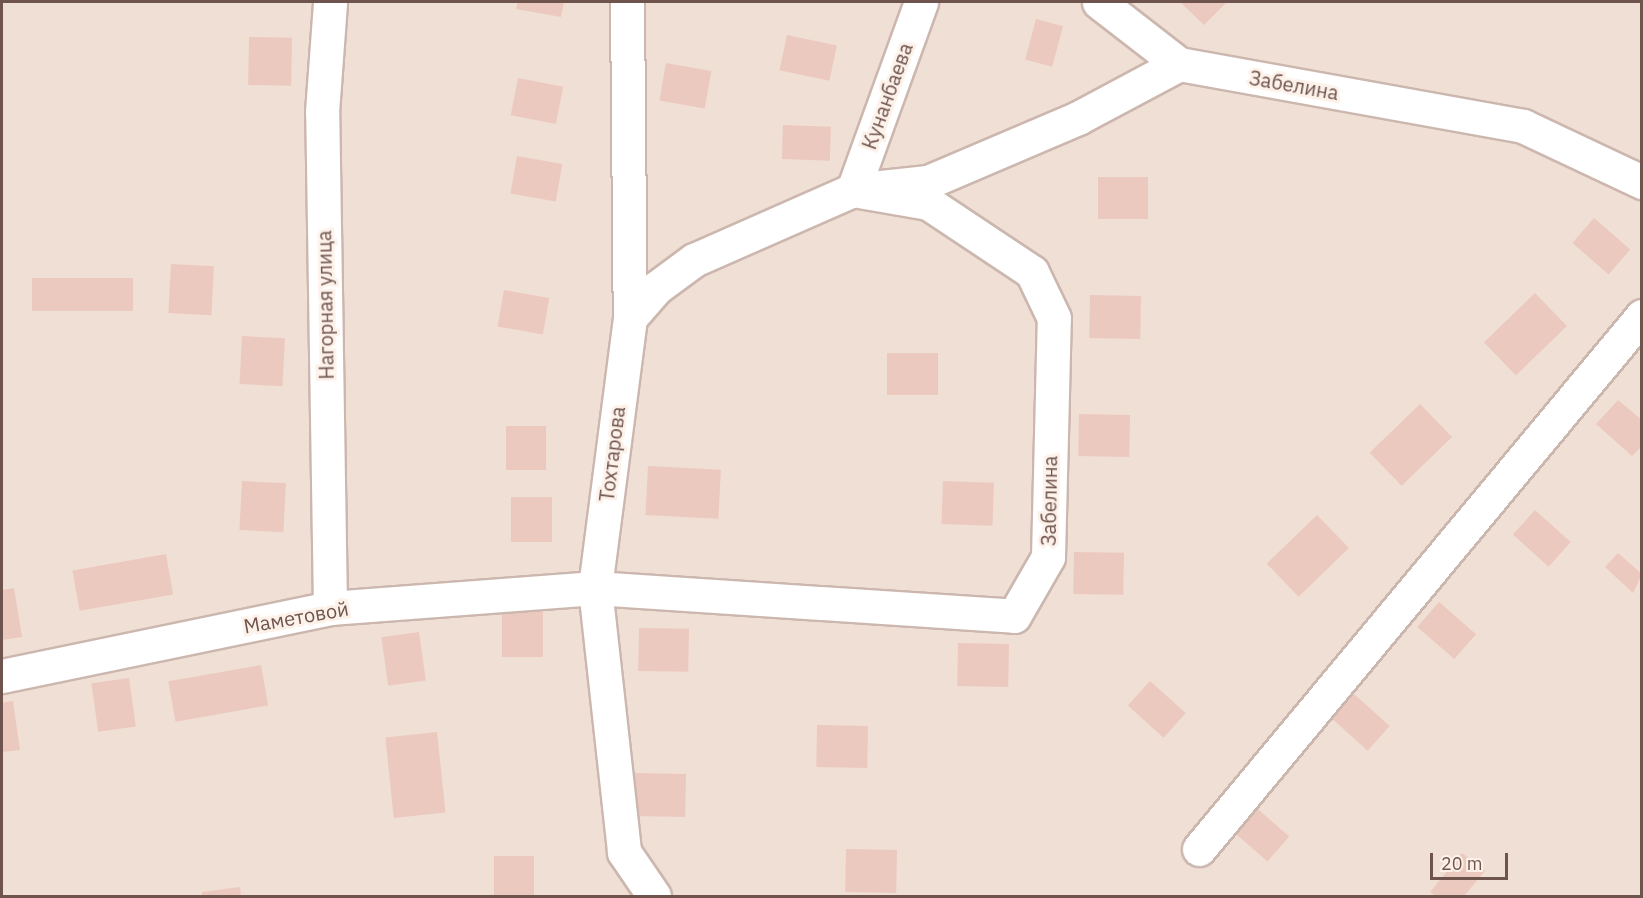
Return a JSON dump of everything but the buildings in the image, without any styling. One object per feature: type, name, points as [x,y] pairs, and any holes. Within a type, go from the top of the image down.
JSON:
[{"type":"street","name":"Нагорная улица","points":[[330,2],[322,112],[330,608]]},
{"type":"street","name":"Тохтарова","points":[[627,2],[630,318],[595,588],[624,852],[654,897]]},
{"type":"street","name":"Кунанбаева","points":[[853,190],[921,2]]},
{"type":"street","points":[[630,318],[656,288],[694,260],[853,190],[928,182],[1078,118],[1179,64],[1099,2]]},
{"type":"street","name":"Забелина","points":[[1179,64],[1523,126],[1641,182]]},
{"type":"street","name":"Забелина","points":[[595,588],[1014,616],[1048,557],[1054,318],[1032,272],[928,202],[853,190]]},
{"type":"street","points":[[1199,849],[1641,316]]},
{"type":"street","name":"Маметовой","points":[[2,676],[330,608],[595,588]]},
{"type":"shaded area","points":[[2,2],[1641,2],[1641,896],[2,896]]}]
